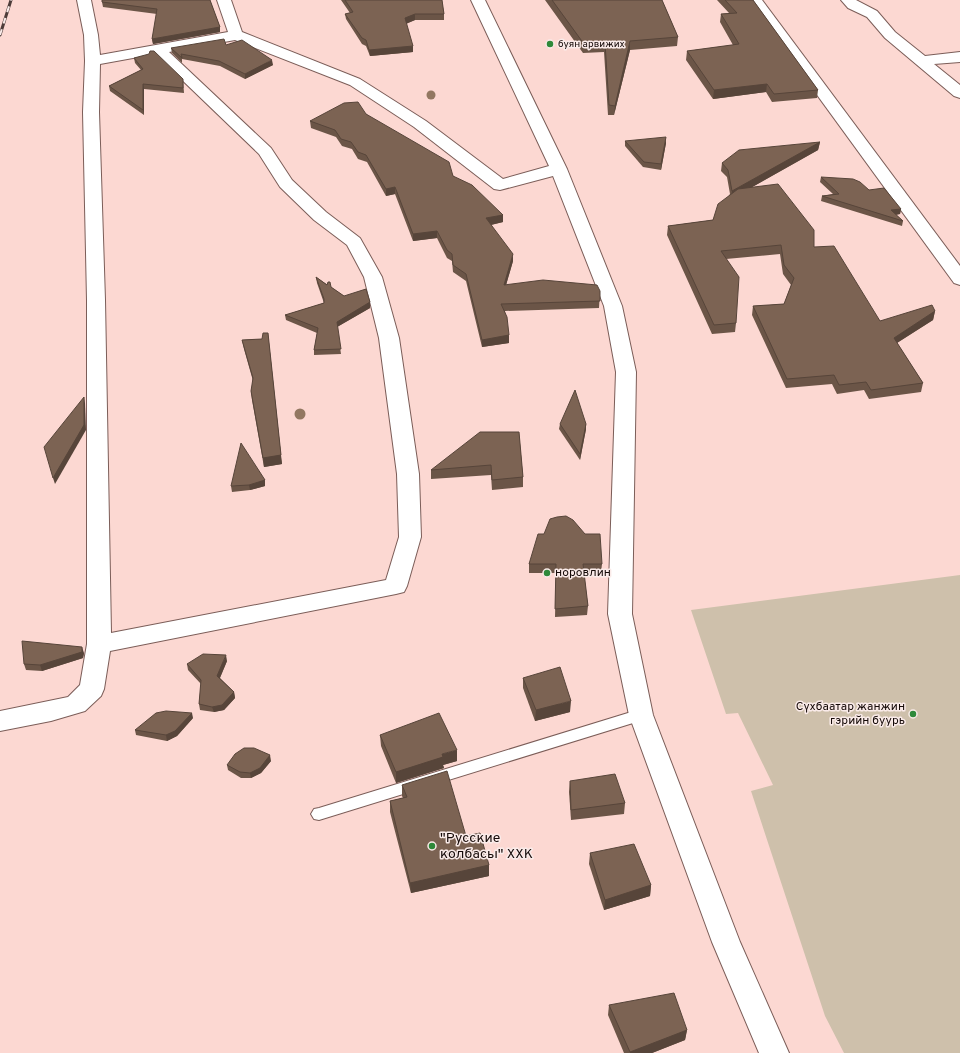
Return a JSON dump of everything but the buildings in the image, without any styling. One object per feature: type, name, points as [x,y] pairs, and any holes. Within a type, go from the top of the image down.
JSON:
[{"type":"street","points":[[0,721],[51,711],[76,704],[92,689],[100,644],[96,300],[91,112],[93,61],[91,35],[84,0]]},
{"type":"street","points":[[224,0],[236,35]]},
{"type":"street","points":[[478,0],[559,170],[613,306],[626,372],[620,614],[641,715],[726,942],[774,1053]]},
{"type":"street","points":[[755,0],[960,279]]},
{"type":"street","points":[[848,0],[853,5],[872,14],[890,35],[960,93]]},
{"type":"street","points":[[93,61],[236,35],[355,82],[420,124],[500,186],[559,170]]},
{"type":"street","points":[[100,644],[396,586],[410,538],[408,474],[396,403],[389,338],[373,277],[354,242],[320,216],[286,183],[265,151],[159,50]]},
{"type":"street","points":[[920,61],[960,57]]},
{"type":"lane","points":[[319,814],[641,715]]},
{"type":"shaded area","points":[[960,575],[960,1053],[844,1053],[825,1016],[751,791],[773,785],[738,713],[726,714],[691,610]]},
{"type":"railway","points":[[0,35],[11,0]]},
{"type":"place","name":"буян арвижих","points":[[550,44]]},
{"type":"place","name":"норовлин","points":[[547,573]]},
{"type":"place","name":"Сүхбаатар жанжин гэрийн буурь","points":[[913,714]]},
{"type":"place","name":"\"Русские колбасы\" ХХК","points":[[432,846]]}]
